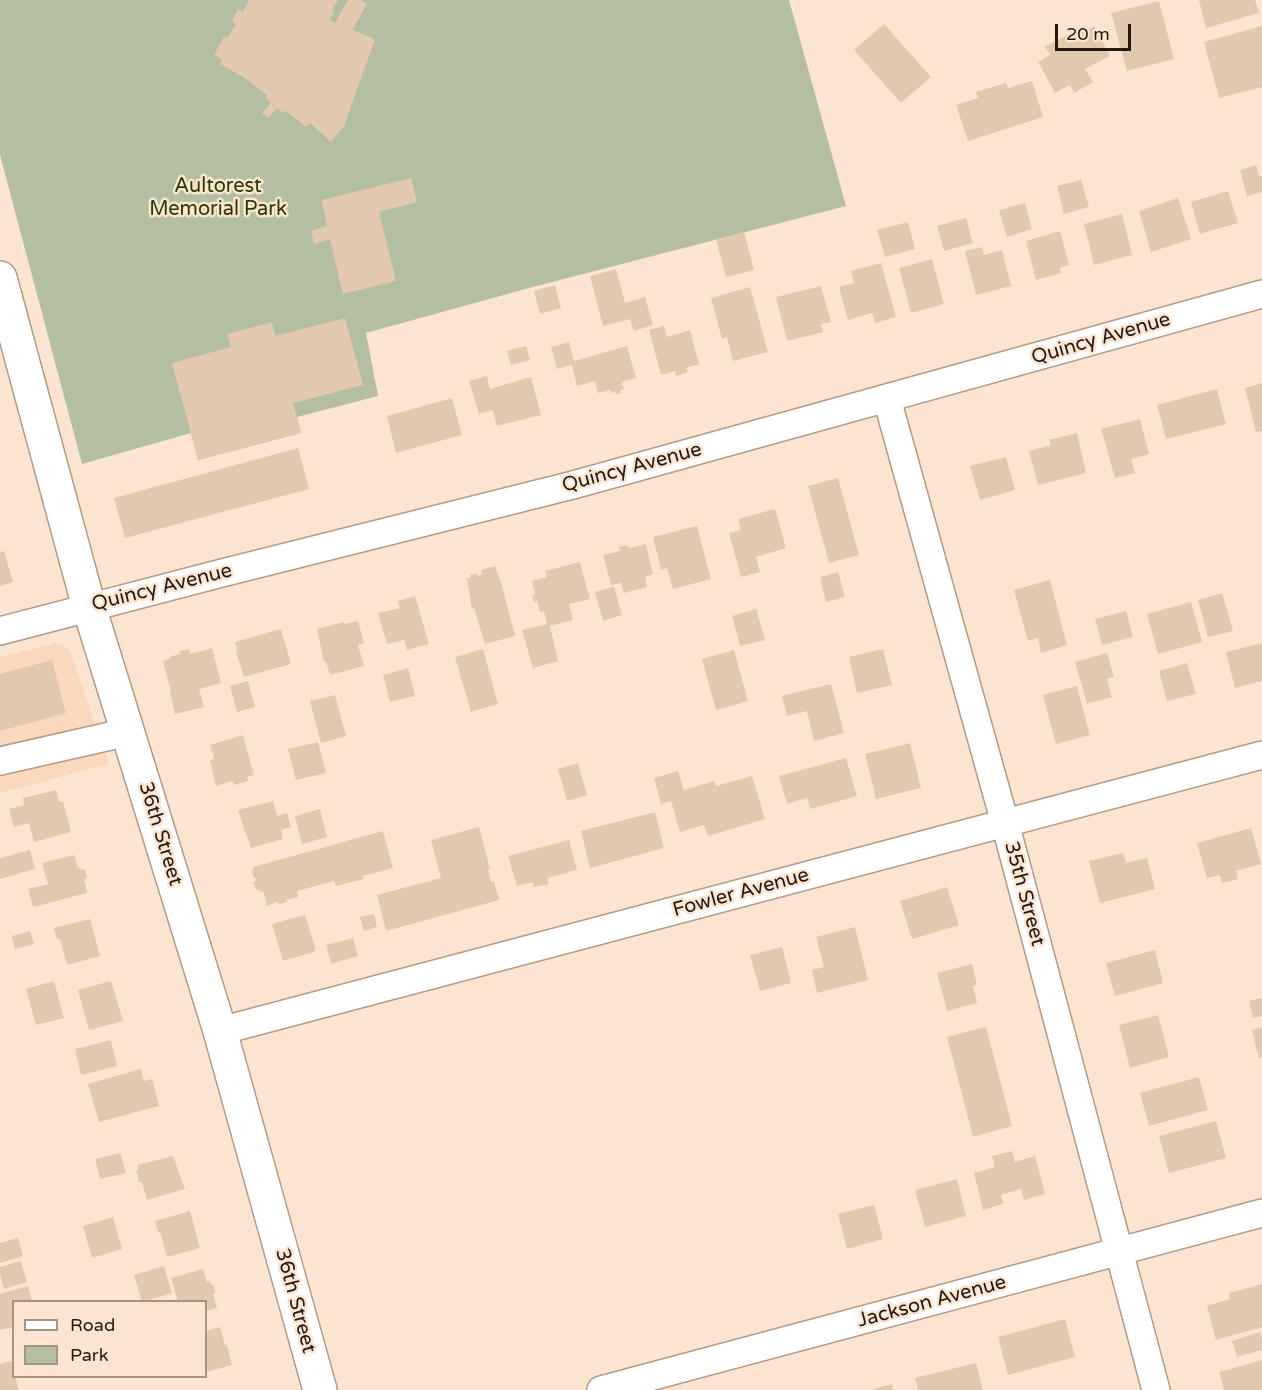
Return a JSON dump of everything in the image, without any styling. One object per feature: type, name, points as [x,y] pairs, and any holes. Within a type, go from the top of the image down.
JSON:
[{"type":"main road","name":"36th Street","points":[[2,296],[89,607],[220,1031],[320,1390]]},
{"type":"street","name":"Quincy Avenue","points":[[0,631],[573,485],[1262,294]]},
{"type":"street","name":"35th Street","points":[[887,399],[1005,823],[1156,1390]]},
{"type":"street","points":[[0,761],[128,732]]},
{"type":"street","name":"Fowler Avenue","points":[[220,1031],[1262,755]]},
{"type":"street","name":"Jackson Avenue","points":[[601,1390],[1262,1213]]},
{"type":"shaded area","points":[[56,643],[70,651],[109,764],[0,793],[0,657]]},
{"type":"green space","name":"Aultorest Memorial Park","points":[[0,0],[789,0],[846,206],[529,288],[366,333],[378,396],[297,417],[301,433],[198,460],[191,433],[82,464],[0,155]]},
{"type":"building","points":[[249,0],[338,0],[332,10],[334,12],[330,20],[335,23],[348,0],[360,0],[367,4],[352,30],[375,39],[344,126],[331,142],[310,123],[306,127],[286,111],[283,113],[277,108],[268,118],[262,113],[271,103],[265,98],[267,95],[245,78],[220,64],[222,60],[214,55],[224,36],[227,38],[236,24],[232,22],[238,9],[243,12]]},
{"type":"building","points":[[1199,0],[1255,0],[1259,13],[1206,28]]},
{"type":"building","points":[[1159,1],[1174,59],[1127,71],[1111,13]]},
{"type":"building","points":[[884,24],[931,77],[901,103],[854,50]]},
{"type":"building","points":[[1094,26],[1110,56],[1085,69],[1093,82],[1074,93],[1070,85],[1055,93],[1038,62],[1050,55],[1045,47],[1073,32],[1075,36]]},
{"type":"building","points":[[1262,26],[1262,87],[1219,98],[1204,42]]},
{"type":"building","points":[[1032,81],[1043,117],[968,141],[956,105],[978,98],[976,92],[1006,83],[1008,88]]},
{"type":"building","points":[[1256,165],[1259,176],[1262,176],[1262,192],[1247,196],[1240,170]]},
{"type":"building","points":[[411,178],[417,202],[379,212],[396,281],[343,294],[330,239],[314,244],[311,231],[327,226],[322,200]]},
{"type":"building","points":[[1081,180],[1089,207],[1064,214],[1057,186]]},
{"type":"building","points":[[1228,191],[1238,223],[1200,234],[1191,202]]},
{"type":"building","points":[[1178,198],[1191,239],[1151,252],[1139,211]]},
{"type":"building","points":[[1025,203],[1032,229],[1007,237],[999,210]]},
{"type":"building","points":[[1122,214],[1132,255],[1094,265],[1084,224]]},
{"type":"building","points":[[966,218],[973,243],[944,251],[937,226]]},
{"type":"building","points":[[908,222],[915,249],[885,257],[877,230]]},
{"type":"building","points":[[1060,231],[1069,265],[1060,268],[1061,273],[1036,280],[1026,241]]},
{"type":"building","points":[[744,232],[754,270],[726,277],[716,240]]},
{"type":"building","points":[[982,247],[984,255],[1002,250],[1011,286],[976,295],[965,251]]},
{"type":"building","points":[[932,259],[944,304],[911,313],[899,268]]},
{"type":"building","points":[[881,263],[896,317],[875,323],[872,313],[848,320],[839,287],[854,283],[851,271]]},
{"type":"building","points":[[616,269],[625,303],[645,297],[653,325],[634,331],[630,319],[603,326],[590,276]]},
{"type":"building","points":[[555,285],[561,308],[540,314],[534,291]]},
{"type":"building","points":[[821,286],[831,322],[821,324],[823,332],[787,341],[776,297]]},
{"type":"building","points":[[750,287],[768,352],[733,361],[727,337],[722,339],[711,298]]},
{"type":"building","points":[[345,318],[363,385],[293,403],[301,433],[198,460],[172,363],[231,347],[227,334],[272,322],[275,336]]},
{"type":"building","points":[[664,326],[667,337],[690,330],[699,364],[686,368],[688,372],[676,376],[675,371],[661,375],[649,330]]},
{"type":"building","points":[[569,342],[574,361],[627,346],[636,378],[622,382],[624,389],[620,391],[621,393],[616,394],[610,390],[598,393],[595,381],[577,386],[572,365],[557,369],[551,347]]},
{"type":"building","points":[[526,346],[530,360],[511,365],[507,351]]},
{"type":"building","points":[[487,376],[490,389],[531,377],[541,415],[497,426],[493,410],[479,414],[469,381]]},
{"type":"building","points":[[1262,383],[1262,431],[1256,432],[1245,388]]},
{"type":"building","points":[[1217,389],[1226,424],[1166,439],[1157,405]]},
{"type":"building","points":[[452,398],[462,435],[396,453],[387,416]]},
{"type":"building","points":[[1140,419],[1149,454],[1131,459],[1135,473],[1115,478],[1101,429]]},
{"type":"building","points":[[1077,433],[1086,473],[1038,485],[1029,451],[1051,445],[1049,440]]},
{"type":"building","points":[[298,448],[309,489],[125,538],[114,498]]},
{"type":"building","points":[[1006,457],[1015,490],[980,500],[970,466]]},
{"type":"building","points":[[838,478],[859,555],[829,563],[808,486]]},
{"type":"building","points":[[775,509],[786,548],[756,557],[760,572],[741,577],[729,533],[741,530],[738,519]]},
{"type":"building","points":[[697,526],[711,579],[673,589],[667,568],[661,570],[653,537]]},
{"type":"building","points":[[646,544],[653,574],[645,577],[647,587],[624,593],[621,583],[611,585],[603,555],[620,551],[619,547],[628,545],[629,548]]},
{"type":"building","points":[[4,551],[13,582],[0,586],[0,552]]},
{"type":"building","points":[[580,562],[590,599],[569,604],[573,620],[550,626],[558,661],[533,668],[522,630],[547,624],[544,611],[540,612],[537,601],[534,602],[532,581],[547,577],[545,571]]},
{"type":"building","points":[[495,566],[515,636],[485,644],[474,608],[472,609],[467,578],[477,573],[478,576],[482,573],[481,570]]},
{"type":"building","points":[[838,572],[845,597],[826,602],[820,577]]},
{"type":"building","points":[[1050,580],[1067,645],[1041,653],[1038,638],[1028,641],[1014,590]]},
{"type":"building","points":[[614,587],[622,615],[603,621],[595,592]]},
{"type":"building","points":[[1222,593],[1233,631],[1208,637],[1198,600]]},
{"type":"building","points":[[415,596],[429,644],[407,650],[404,640],[387,644],[378,613],[400,608],[398,601]]},
{"type":"building","points":[[1191,602],[1202,642],[1158,654],[1147,614]]},
{"type":"building","points":[[756,609],[765,640],[740,646],[732,616]]},
{"type":"building","points":[[1126,611],[1133,637],[1102,645],[1095,619]]},
{"type":"building","points":[[358,621],[364,643],[358,645],[364,666],[330,675],[326,662],[324,662],[317,629]]},
{"type":"building","points":[[281,629],[291,664],[244,677],[235,642]]},
{"type":"building","points":[[1262,643],[1262,681],[1235,688],[1226,652]]},
{"type":"building","points":[[212,648],[221,683],[199,689],[204,707],[175,714],[163,661],[180,654],[180,651],[189,649],[191,654]]},
{"type":"building","points":[[483,649],[498,704],[471,712],[455,657]]},
{"type":"building","points":[[883,649],[892,685],[857,693],[849,657]]},
{"type":"building","points":[[734,650],[748,701],[716,710],[702,659]]},
{"type":"building","points":[[1107,653],[1114,677],[1107,679],[1112,697],[1087,704],[1075,662]]},
{"type":"building","points":[[52,660],[66,713],[0,731],[0,674]]},
{"type":"building","points":[[1187,663],[1196,694],[1167,701],[1159,671]]},
{"type":"building","points":[[408,668],[415,696],[390,702],[383,675]]},
{"type":"building","points":[[248,681],[255,707],[237,712],[230,686]]},
{"type":"building","points":[[831,684],[844,733],[814,741],[807,711],[787,716],[782,696]]},
{"type":"building","points":[[1077,686],[1090,735],[1056,744],[1043,695]]},
{"type":"building","points":[[335,695],[346,736],[321,743],[310,701]]},
{"type":"building","points":[[243,735],[254,775],[247,777],[248,781],[234,785],[233,781],[216,786],[210,760],[214,759],[210,745]]},
{"type":"building","points":[[318,742],[326,773],[296,780],[288,749]]},
{"type":"building","points":[[910,743],[921,788],[876,799],[865,754]]},
{"type":"building","points":[[846,758],[857,796],[810,809],[807,798],[787,804],[779,776]]},
{"type":"building","points":[[578,763],[587,795],[567,801],[558,769]]},
{"type":"building","points":[[678,771],[684,790],[714,781],[716,786],[752,776],[765,819],[708,836],[704,825],[680,832],[671,801],[661,804],[654,778]]},
{"type":"building","points":[[56,790],[59,802],[63,801],[71,832],[34,842],[29,823],[14,827],[9,809],[24,805],[23,798]]},
{"type":"building","points":[[273,801],[277,816],[287,813],[291,827],[281,830],[283,839],[251,848],[238,810]]},
{"type":"building","points":[[320,809],[327,837],[302,844],[295,816]]},
{"type":"building","points":[[655,812],[664,848],[590,868],[581,831]]},
{"type":"building","points":[[479,827],[491,882],[494,881],[499,900],[386,931],[377,895],[441,878],[431,840]]},
{"type":"building","points":[[1251,828],[1261,864],[1236,871],[1238,879],[1222,883],[1220,875],[1207,878],[1197,843]]},
{"type":"building","points":[[383,831],[393,868],[336,886],[334,881],[297,891],[298,897],[267,906],[263,891],[256,890],[253,881],[257,881],[256,878],[254,879],[253,867]]},
{"type":"building","points":[[569,840],[577,870],[547,878],[549,884],[534,887],[533,882],[517,886],[508,856]]},
{"type":"building","points":[[30,850],[35,869],[0,879],[0,858]]},
{"type":"building","points":[[1123,853],[1126,863],[1147,858],[1155,889],[1100,903],[1089,861]]},
{"type":"building","points":[[74,855],[78,868],[85,869],[87,878],[84,879],[87,893],[33,907],[28,889],[48,884],[42,863]]},
{"type":"building","points":[[947,887],[959,925],[912,939],[900,901]]},
{"type":"building","points":[[374,914],[377,927],[364,931],[360,917]]},
{"type":"building","points":[[305,915],[316,950],[283,961],[272,924]]},
{"type":"building","points":[[90,919],[100,956],[67,965],[60,939],[57,939],[54,928]]},
{"type":"building","points":[[855,927],[868,980],[817,993],[812,970],[824,967],[816,937]]},
{"type":"building","points":[[30,931],[34,944],[15,949],[12,936]]},
{"type":"building","points":[[353,938],[358,956],[331,964],[326,945]]},
{"type":"building","points":[[782,947],[791,983],[760,991],[750,955]]},
{"type":"building","points":[[1155,950],[1163,983],[1115,996],[1106,963]]},
{"type":"building","points":[[972,964],[977,985],[973,986],[977,1003],[947,1011],[937,973]]},
{"type":"building","points":[[54,981],[64,1018],[36,1025],[26,989]]},
{"type":"building","points":[[111,981],[123,1021],[89,1030],[78,990]]},
{"type":"building","points":[[1262,998],[1262,1016],[1253,1018],[1249,1001]]},
{"type":"building","points":[[1158,1015],[1169,1057],[1130,1068],[1119,1025]]},
{"type":"building","points":[[986,1027],[1012,1126],[973,1137],[947,1037]]},
{"type":"building","points":[[1262,1027],[1262,1057],[1259,1058],[1252,1030]]},
{"type":"building","points":[[111,1040],[117,1066],[81,1075],[75,1049]]},
{"type":"building","points":[[141,1069],[144,1081],[152,1079],[159,1106],[99,1122],[88,1084]]},
{"type":"building","points":[[1199,1077],[1208,1110],[1149,1126],[1140,1093]]},
{"type":"building","points":[[1216,1121],[1226,1158],[1169,1173],[1159,1136]]},
{"type":"building","points":[[1012,1151],[1015,1162],[1035,1156],[1045,1194],[1024,1200],[1021,1189],[1001,1195],[1003,1204],[983,1210],[974,1173],[995,1167],[992,1156]]},
{"type":"building","points":[[120,1153],[126,1173],[100,1179],[95,1159]]},
{"type":"building","points":[[173,1156],[185,1189],[147,1200],[142,1182],[139,1182],[137,1165]]},
{"type":"building","points":[[957,1179],[966,1216],[925,1227],[915,1190]]},
{"type":"building","points":[[874,1205],[883,1239],[847,1249],[838,1214]]},
{"type":"building","points":[[190,1211],[200,1248],[167,1257],[155,1221]]},
{"type":"building","points":[[113,1217],[122,1249],[92,1258],[83,1226]]},
{"type":"building","points":[[18,1238],[23,1256],[0,1263],[0,1243]]},
{"type":"building","points":[[21,1261],[27,1282],[4,1289],[0,1267]]},
{"type":"building","points":[[164,1266],[172,1293],[141,1300],[134,1275]]},
{"type":"building","points":[[203,1269],[207,1282],[210,1281],[211,1285],[213,1284],[217,1308],[207,1311],[207,1300],[177,1300],[171,1278]]},
{"type":"building","points":[[1262,1284],[1262,1327],[1216,1340],[1207,1306],[1230,1299],[1229,1293]]},
{"type":"building","points":[[28,1286],[32,1300],[12,1300],[12,1327],[0,1330],[0,1294]]},
{"type":"building","points":[[1065,1319],[1075,1357],[1008,1375],[998,1337]]},
{"type":"building","points":[[220,1327],[232,1365],[207,1372],[207,1331]]},
{"type":"building","points":[[1260,1332],[1262,1350],[1237,1357],[1232,1341]]},
{"type":"building","points":[[1262,1360],[1262,1390],[1224,1390],[1219,1372]]},
{"type":"building","points":[[11,1361],[12,1378],[16,1378],[19,1390],[0,1390],[0,1364]]},
{"type":"building","points":[[976,1363],[983,1390],[918,1390],[915,1378]]},
{"type":"building","points":[[892,1384],[893,1390],[873,1389]]}]
